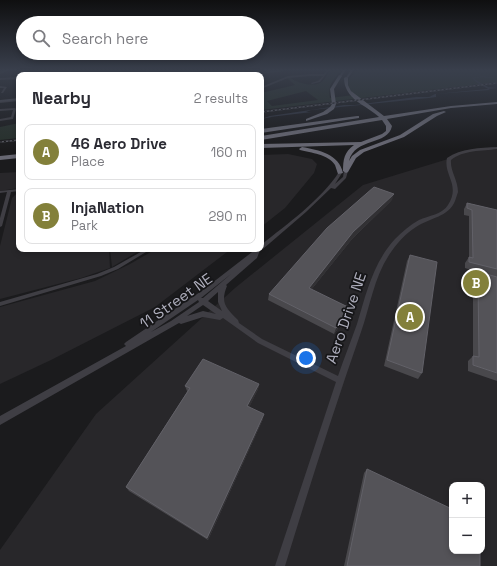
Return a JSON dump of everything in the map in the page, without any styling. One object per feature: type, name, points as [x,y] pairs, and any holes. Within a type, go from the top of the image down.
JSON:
[{"type":"highway","points":[[264,129],[304,121],[325,114],[333,106],[332,96]]},
{"type":"highway","points":[[343,172],[346,154],[357,146],[386,133],[389,129],[387,122],[354,96]]},
{"type":"highway","points":[[437,104],[497,98]]},
{"type":"highway","points":[[264,138],[470,105],[497,103]]},
{"type":"highway","points":[[264,130],[424,105]]},
{"type":"highway","points":[[343,172],[354,157],[362,150],[402,136],[435,115],[470,105]]},
{"type":"highway","points":[[264,147],[349,144],[371,141]]},
{"type":"highway","points":[[264,147],[298,148],[321,153],[336,162],[343,172]]},
{"type":"highway","points":[[0,158],[16,156]]},
{"type":"highway","points":[[0,164],[16,162]]},
{"type":"main road","points":[[0,102],[16,100]]},
{"type":"street","points":[[0,102],[16,100]]},
{"type":"street","points":[[0,110],[15,109],[12,118],[0,120]]},
{"type":"street","name":"Aero Drive NE","points":[[280,566],[339,380],[376,275],[383,260],[392,245],[407,231],[420,222],[443,212],[451,206],[455,183],[448,168],[448,159],[456,153],[463,151],[497,148]]},
{"type":"street","name":"11 Street NE","points":[[264,245],[326,192],[335,187],[345,177],[343,172]]},
{"type":"street","points":[[0,192],[16,190]]},
{"type":"street","points":[[0,226],[9,191]]},
{"type":"street","points":[[0,304],[99,275],[116,268],[144,252]]},
{"type":"street","name":"11 Street NE","points":[[0,421],[173,323],[256,252]]},
{"type":"street","name":"11 Street NE","points":[[101,363],[225,283],[255,257],[258,252]]},
{"type":"street","points":[[225,283],[219,300],[224,309],[247,333]]},
{"type":"street","points":[[200,300],[247,333],[280,352],[339,380]]},
{"type":"street","points":[[173,323],[203,314],[213,314],[225,318]]},
{"type":"shaded area","points":[[264,96],[285,96],[267,101],[272,106],[318,100],[313,96],[330,96],[330,98],[376,96],[264,110]]},
{"type":"shaded area","points":[[16,124],[16,138],[0,140],[0,127]]},
{"type":"shaded area","points":[[497,148],[497,566],[0,566],[0,550],[96,414],[235,288],[363,185],[448,159],[463,151]]},
{"type":"shaded area","points":[[288,154],[312,159],[317,164],[314,173],[285,208],[264,225],[264,155]]},
{"type":"shaded area","points":[[16,172],[16,188],[0,191],[0,173]]},
{"type":"shaded area","points":[[16,194],[16,252],[109,252],[110,268],[81,278],[0,299],[0,246],[12,198]]},
{"type":"shaded area","points":[[110,252],[137,252],[112,267]]},
{"type":"shaded area","points":[[151,252],[227,252],[155,307],[0,384],[0,307],[95,281]]},
{"type":"water","points":[[436,96],[311,110],[306,112],[312,112],[264,118],[270,116],[344,105],[355,105],[416,97]]},
{"type":"building","points":[[374,187],[394,194],[353,232],[309,288],[350,308],[336,328],[269,294],[327,228]]},
{"type":"building","points":[[467,203],[497,210],[497,269],[469,262],[469,257],[473,258],[472,210],[467,208]]},
{"type":"building","points":[[410,255],[437,262],[422,373],[387,360]]},
{"type":"building","points":[[472,270],[497,277],[497,373],[473,365],[473,356],[479,357],[478,281],[472,279]]},
{"type":"building","points":[[203,359],[259,384],[247,406],[264,414],[207,538],[126,487],[190,388],[185,386]]},
{"type":"building","points":[[367,469],[449,508],[449,554],[480,554],[480,566],[347,566]]},
{"type":"railway","points":[[264,112],[388,96]]},
{"type":"railway","points":[[0,142],[16,140]]},
{"type":"place","name":"InjaNation","points":[[476,283]]},
{"type":"place","name":"46 Aero Drive","points":[[410,317]]}]
